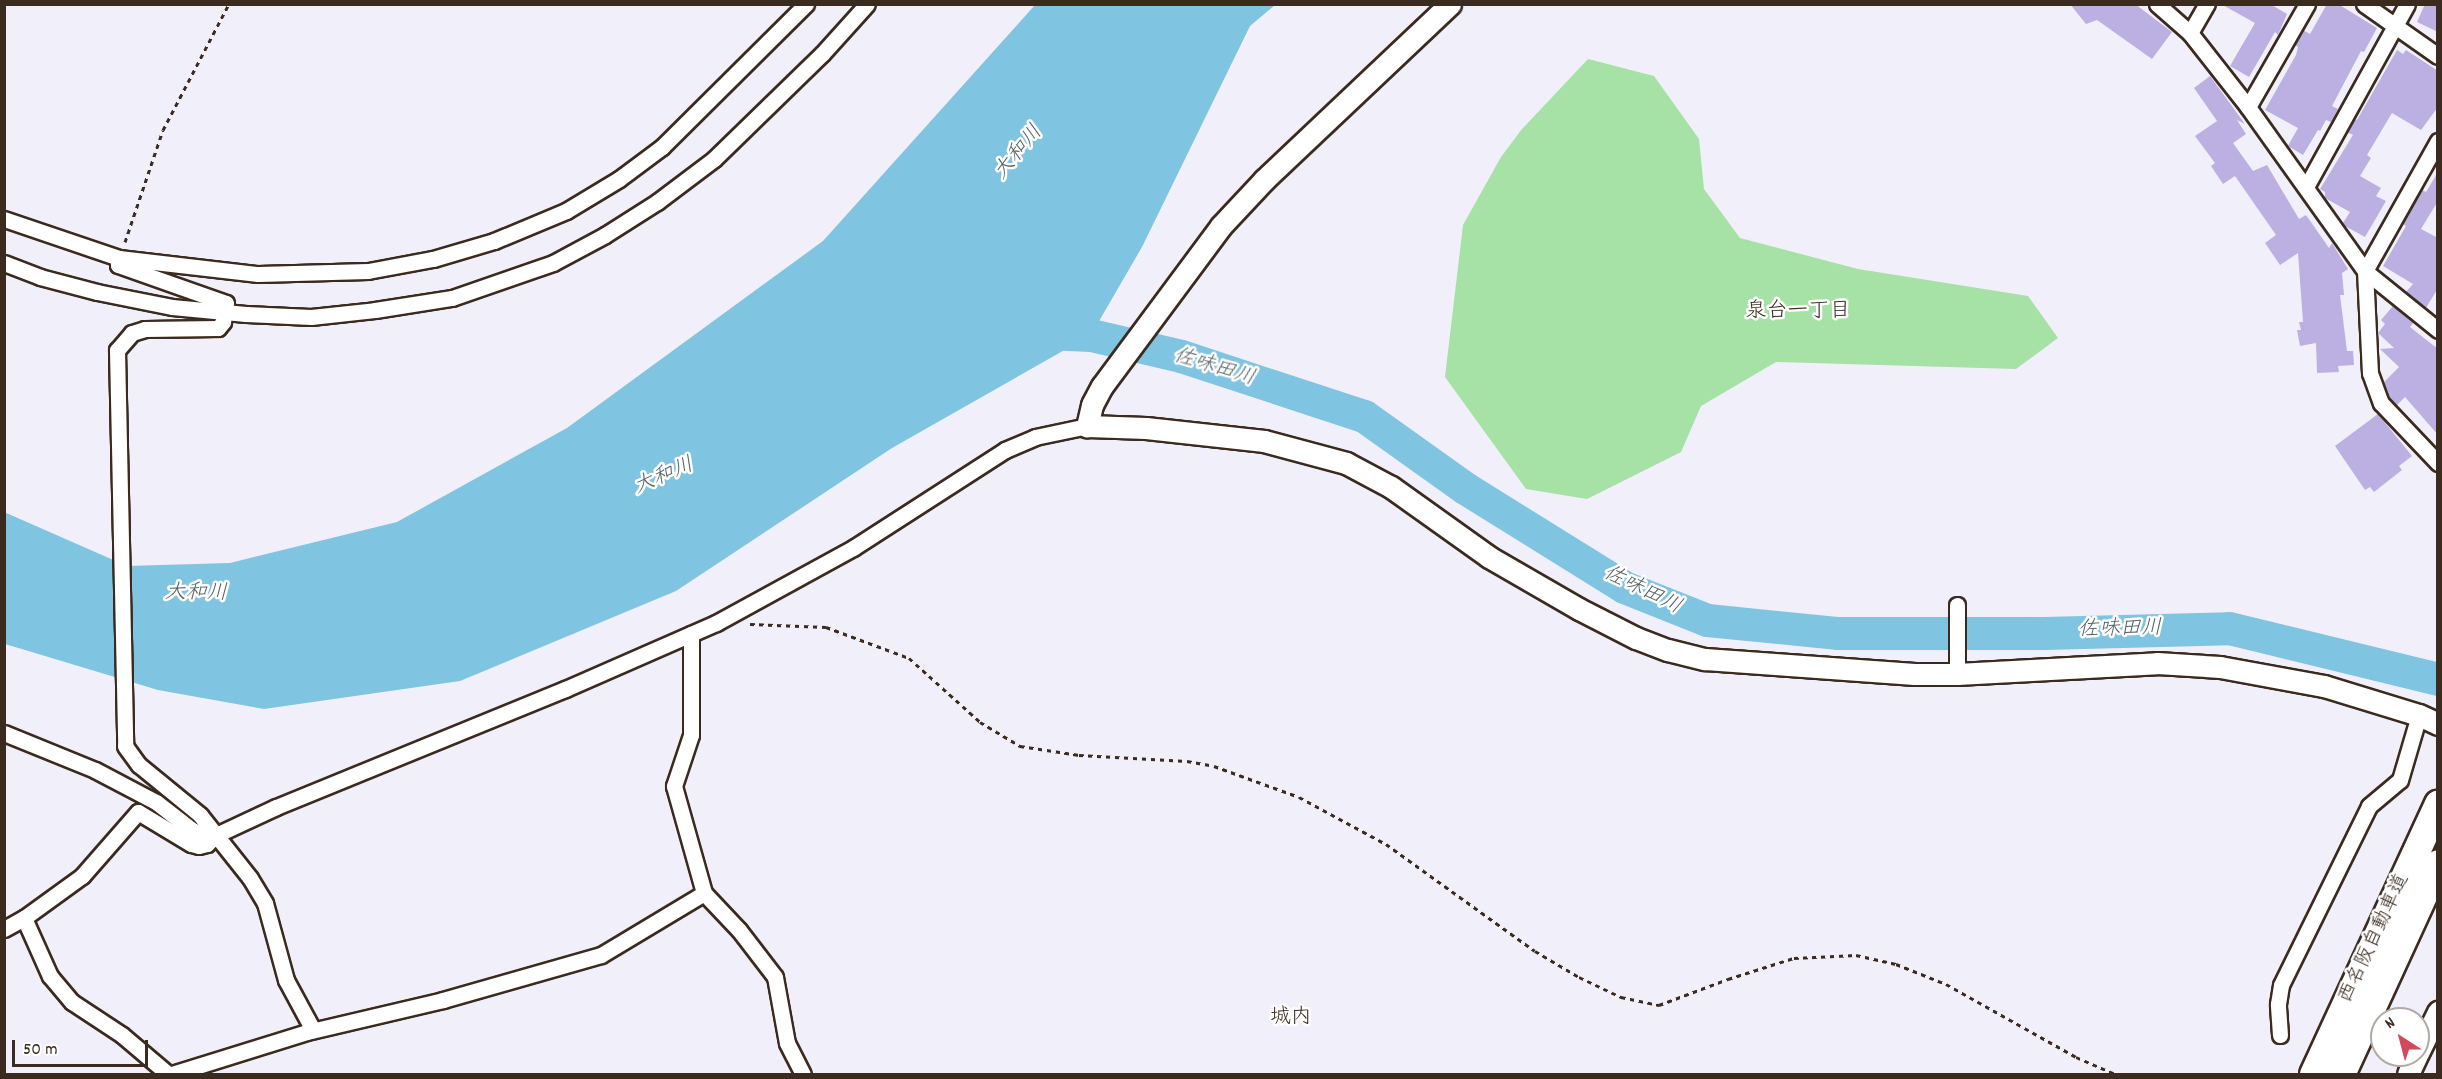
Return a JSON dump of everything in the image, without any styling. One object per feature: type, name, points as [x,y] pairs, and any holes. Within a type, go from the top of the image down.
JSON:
[{"type":"highway","name":"西名阪自動車道","points":[[2328,1071],[2438,803]]},
{"type":"highway","name":"西名阪自動車道","points":[[2328,1071],[2438,863]]},
{"type":"street","points":[[4,219],[119,258],[258,274],[368,271],[433,259],[494,242],[566,211],[619,179],[662,147],[806,4]]},
{"type":"street","points":[[4,263],[40,277],[98,292],[172,307],[225,312],[311,317],[452,298],[553,263],[640,213],[714,159],[767,109],[867,4]]},
{"type":"street","points":[[1087,426],[1092,405],[1102,386],[1168,296],[1242,203],[1450,4]]},
{"type":"street","points":[[2157,4],[2190,33],[2248,107],[2365,271],[2437,328]]},
{"type":"street","points":[[2190,33],[2207,4]]},
{"type":"street","points":[[2248,107],[2307,4]]},
{"type":"street","points":[[2364,4],[2438,56]]},
{"type":"street","points":[[2306,187],[2407,4]]},
{"type":"street","points":[[2438,141],[2365,271],[2370,373],[2380,403],[2438,463]]},
{"type":"street","points":[[119,258],[118,265],[226,303],[223,322],[218,328],[145,329],[132,333],[123,340],[117,350],[118,500],[125,747],[130,756],[200,815],[250,878],[265,903],[286,980],[313,1030]]},
{"type":"street","points":[[4,929],[24,918],[82,876],[138,812],[190,844],[199,846],[207,844],[216,835],[276,807],[554,694],[691,634],[853,548],[1005,450],[1035,437],[1087,426],[1146,428],[1264,441],[1346,463],[1391,487],[1443,526],[1532,583],[1636,638],[1668,650],[1715,660],[1914,674],[1957,668],[2157,663],[2199,665],[2324,686],[2428,720],[2400,780],[2369,806],[2281,985],[2278,1004],[2280,1035]]},
{"type":"street","points":[[1957,605],[1957,668]]},
{"type":"street","points":[[691,634],[691,735],[674,786],[704,894],[739,930],[775,977],[788,1043],[803,1074]]},
{"type":"street","points":[[4,733],[95,770],[156,802],[192,830],[202,835],[216,835]]},
{"type":"street","points":[[24,918],[50,976],[72,1002],[122,1035],[170,1074],[313,1030],[443,1000],[601,955],[704,894]]},
{"type":"street","points":[[2430,1029],[2438,1012]]},
{"type":"path","points":[[119,258],[163,130],[230,4]]},
{"type":"path","points":[[749,624],[826,627],[909,658],[980,722],[1020,746],[1079,755],[1214,766],[1299,798],[1386,844],[1535,951],[1579,977],[1621,997],[1659,1005],[1728,979],[1794,958],[1856,955],[1896,964],[1946,984],[2076,1057],[2115,1074]]},
{"type":"green space","points":[[1588,59],[1654,76],[1699,139],[1704,189],[1740,238],[1858,269],[2028,296],[2058,338],[2016,369],[1776,362],[1701,406],[1681,452],[1587,499],[1526,489],[1445,377],[1463,225],[1501,157],[1522,129]]},
{"type":"water","name":"大和川","points":[[1035,5],[1275,5],[1250,26],[1142,247],[1091,335],[892,448],[676,591],[460,681],[264,709],[158,690],[5,644],[4,512],[127,566],[230,563],[397,522],[567,428],[823,241]]},
{"type":"building","points":[[2070,4],[2135,4],[2172,32],[2152,59],[2097,20],[2086,24]]},
{"type":"building","points":[[2221,4],[2270,4],[2287,14],[2278,35],[2275,32],[2249,77],[2230,66],[2255,23]]},
{"type":"building","points":[[2327,4],[2338,4],[2377,28],[2364,52],[2361,51],[2332,106],[2338,109],[2331,122],[2326,120],[2303,155],[2288,146],[2298,128],[2265,110],[2296,55],[2298,47],[2295,45],[2303,30],[2310,34]]},
{"type":"building","points":[[2425,4],[2438,4],[2438,32],[2417,22]]},
{"type":"building","points":[[2397,50],[2403,54],[2406,50],[2438,71],[2438,107],[2421,130],[2392,113],[2367,155],[2371,158],[2360,176],[2381,188],[2376,196],[2386,201],[2365,237],[2345,226],[2343,223],[2350,212],[2325,198],[2325,192],[2320,189],[2353,135],[2347,132],[2355,119],[2357,120]]},
{"type":"building","points":[[2210,76],[2245,124],[2237,120],[2246,134],[2233,143],[2253,171],[2267,165],[2299,219],[2306,215],[2329,248],[2332,243],[2348,269],[2342,273],[2344,295],[2340,295],[2347,351],[2353,351],[2354,365],[2338,366],[2339,372],[2317,373],[2316,343],[2300,346],[2297,330],[2301,330],[2299,322],[2303,322],[2298,253],[2280,265],[2265,243],[2276,235],[2235,176],[2223,184],[2211,166],[2215,163],[2195,136],[2217,121],[2194,88]]},
{"type":"building","points":[[2438,172],[2438,201],[2421,229],[2438,238],[2438,288],[2426,308],[2406,292],[2413,284],[2383,266],[2406,226],[2403,224],[2422,190],[2426,192]]},
{"type":"building","points":[[2393,306],[2413,323],[2410,327],[2438,349],[2438,435],[2405,397],[2397,405],[2389,397],[2384,382],[2399,367],[2380,349],[2394,348],[2378,333],[2385,324],[2381,320]]},
{"type":"building","points":[[2378,414],[2412,456],[2399,466],[2402,470],[2374,492],[2370,487],[2365,490],[2335,446]]},
{"type":"waterway","name":"佐味田川","points":[[1046,333],[1091,335],[1181,356],[1364,416],[1465,488],[1624,587],[1707,620],[1838,633],[2044,633],[2229,628],[2438,679]]},
{"type":"district","name":"泉台一丁目","points":[[1798,312]]},
{"type":"district","name":"城内","points":[[1291,1018]]}]
